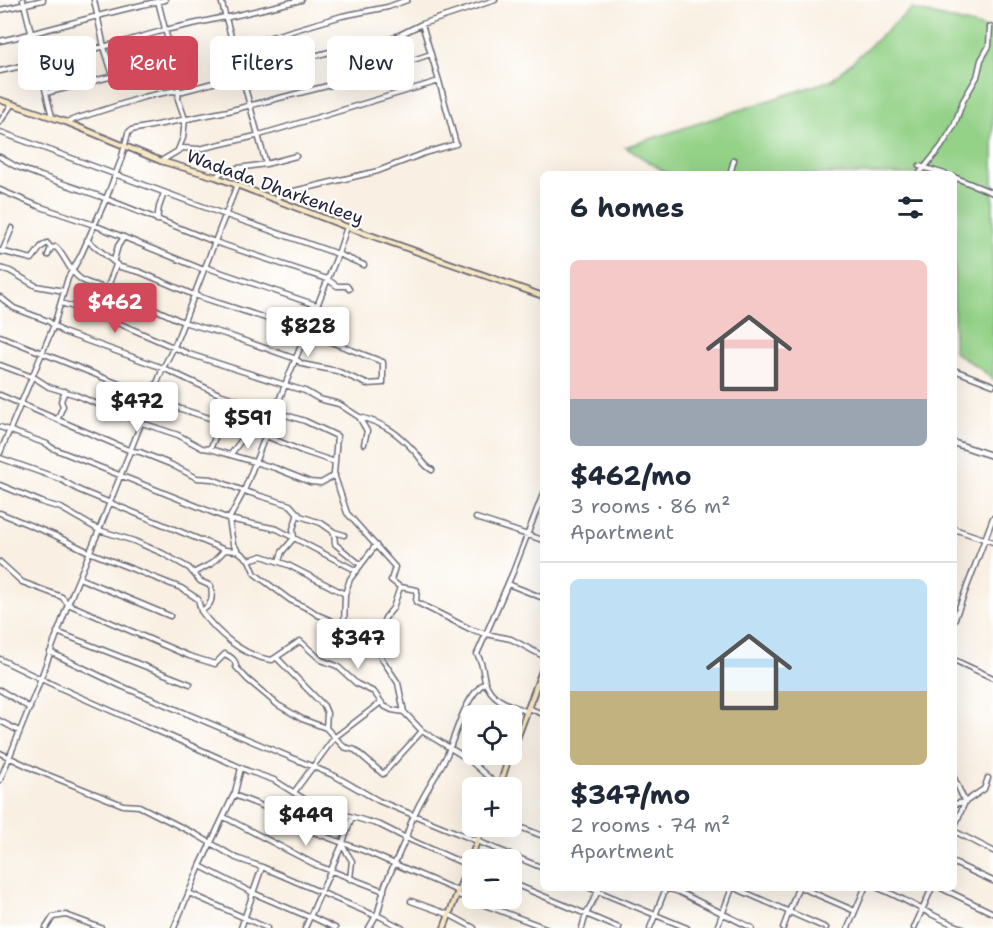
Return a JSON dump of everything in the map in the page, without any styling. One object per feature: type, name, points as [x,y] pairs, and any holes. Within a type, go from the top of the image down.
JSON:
[{"type":"main road","name":"Wadada Dharkenleey","points":[[0,99],[66,122],[162,161],[216,177],[347,227],[540,295]]},
{"type":"main road","points":[[522,723],[540,676]]},
{"type":"main road","points":[[476,849],[479,837]]},
{"type":"main road","points":[[444,928],[462,885]]},
{"type":"street","points":[[0,10],[43,0]]},
{"type":"street","points":[[94,0],[108,60]]},
{"type":"street","points":[[0,41],[165,0]]},
{"type":"street","points":[[221,0],[230,36]]},
{"type":"street","points":[[96,49],[165,30],[301,0]]},
{"type":"street","points":[[274,36],[407,0]]},
{"type":"street","points":[[315,56],[391,39],[422,24],[495,0]]},
{"type":"street","points":[[158,1],[166,36]]},
{"type":"street","points":[[23,3],[33,34]]},
{"type":"street","points":[[273,198],[308,187],[378,171],[424,153],[456,144],[422,24]]},
{"type":"street","points":[[920,171],[941,147],[954,126],[989,46],[990,27]]},
{"type":"street","points":[[0,453],[54,325],[72,271],[106,199],[116,174],[126,137],[131,130],[248,106],[359,78],[431,54]]},
{"type":"street","points":[[0,71],[18,67]]},
{"type":"street","points":[[46,93],[108,77]]},
{"type":"street","points":[[162,161],[178,150],[199,149],[256,136],[439,81]]},
{"type":"street","points":[[66,122],[144,97],[172,91],[179,92],[210,84]]},
{"type":"street","points":[[45,90],[52,117]]},
{"type":"street","points":[[244,90],[266,164]]},
{"type":"street","points":[[178,150],[183,138],[185,119],[178,99],[179,92]]},
{"type":"street","points":[[0,122],[12,104]]},
{"type":"street","points":[[0,132],[364,265]]},
{"type":"street","points":[[216,177],[224,170],[266,164],[296,156]]},
{"type":"street","points":[[0,157],[15,166],[215,242],[327,279],[337,286],[347,286],[349,289]]},
{"type":"street","points":[[731,171],[734,160]]},
{"type":"street","points":[[919,166],[936,171]]},
{"type":"street","points":[[957,178],[993,193]]},
{"type":"street","points":[[0,780],[30,708],[68,604],[163,368],[174,347],[237,185]]},
{"type":"street","points":[[0,190],[204,268],[316,305]]},
{"type":"street","points":[[158,220],[164,193]]},
{"type":"street","points":[[347,227],[244,491],[228,519],[233,544],[249,560],[255,574],[290,600],[344,626],[362,627],[375,643],[382,659],[398,683],[404,712],[422,731],[468,759],[488,777]]},
{"type":"street","points":[[12,228],[1,251],[32,259],[47,243],[51,248]]},
{"type":"street","points":[[107,289],[117,248],[124,237]]},
{"type":"street","points":[[51,248],[56,247],[72,271],[84,282],[107,289],[183,322],[296,359],[302,364],[337,371],[367,384],[383,383],[383,362],[307,332],[194,295],[115,263],[87,240]]},
{"type":"street","points":[[48,255],[51,248]]},
{"type":"street","points":[[0,268],[36,286],[64,291]]},
{"type":"street","points":[[88,310],[96,285]]},
{"type":"street","points":[[102,316],[112,293]]},
{"type":"street","points":[[0,297],[14,308],[35,315],[63,332],[163,368],[203,388],[305,421],[337,436],[335,475],[341,500],[347,513],[395,567],[391,580],[400,587],[417,590],[416,602],[470,629],[511,639],[540,654]]},
{"type":"street","points":[[61,303],[88,310],[206,360],[339,404],[359,417],[381,423],[398,435],[425,466],[432,470]]},
{"type":"street","points":[[0,336],[181,409],[266,436],[335,462]]},
{"type":"street","points":[[0,365],[32,377],[50,387],[178,435],[202,447],[275,468],[310,482],[321,483],[335,475]]},
{"type":"street","points":[[957,371],[993,385]]},
{"type":"street","points":[[58,418],[63,406],[61,401],[65,391]]},
{"type":"street","points":[[0,395],[131,451],[140,452],[170,464],[197,478],[212,479],[290,504],[298,513],[344,536]]},
{"type":"street","points":[[359,417],[367,431],[364,444]]},
{"type":"street","points":[[210,448],[222,422]]},
{"type":"street","points":[[0,427],[47,444],[228,519],[277,529],[357,571]]},
{"type":"street","points":[[231,455],[246,430]]},
{"type":"street","points":[[957,444],[993,456]]},
{"type":"street","points":[[0,458],[60,479],[79,490],[225,549],[238,551]]},
{"type":"street","points":[[0,485],[60,508],[99,530],[162,553],[195,572],[200,581],[211,586],[213,597],[209,606],[201,611]]},
{"type":"street","points":[[540,502],[508,584],[477,654],[483,665],[485,682],[498,700],[540,713]]},
{"type":"street","points":[[0,513],[89,552],[181,588],[198,599],[201,611],[210,624],[233,644],[266,659],[278,658],[300,641],[321,660],[337,666],[357,684],[374,692],[381,703],[392,710],[404,712]]},
{"type":"street","points":[[279,561],[282,552],[294,538],[293,529],[298,513]]},
{"type":"street","points":[[476,518],[540,539]]},
{"type":"street","points":[[957,613],[993,518]]},
{"type":"street","points":[[957,530],[993,542]]},
{"type":"street","points":[[334,532],[335,558]]},
{"type":"street","points":[[335,544],[361,565]]},
{"type":"street","points":[[344,626],[345,594],[350,579],[376,545]]},
{"type":"street","points":[[195,572],[211,564],[225,549]]},
{"type":"street","points":[[249,560],[262,556],[279,561],[345,594]]},
{"type":"street","points":[[0,562],[22,582],[62,597],[68,604],[208,663],[215,664],[225,654],[232,657],[236,667],[247,679],[278,705],[302,719],[326,728],[344,747],[355,750],[383,774],[422,731]]},
{"type":"street","points":[[79,578],[170,616]]},
{"type":"street","points":[[508,584],[540,597]]},
{"type":"street","points":[[375,643],[385,618],[393,608],[400,587]]},
{"type":"street","points":[[57,632],[190,684]]},
{"type":"street","points":[[50,652],[121,686],[335,776],[379,801],[414,813],[540,867]]},
{"type":"street","points":[[278,658],[324,706],[327,713],[326,728]]},
{"type":"street","points":[[0,659],[27,674],[241,768],[274,780],[295,791],[315,806],[381,825],[462,862]]},
{"type":"street","points":[[957,661],[993,678]]},
{"type":"street","points":[[369,928],[376,916],[414,813],[470,701],[485,682]]},
{"type":"street","points":[[0,690],[30,708]]},
{"type":"street","points":[[295,791],[334,738],[381,703]]},
{"type":"street","points":[[0,721],[19,731]]},
{"type":"street","points":[[0,753],[123,805],[139,806],[236,858],[262,867],[402,928]]},
{"type":"street","points":[[181,928],[174,927],[234,795],[241,768]]},
{"type":"street","points":[[957,803],[964,802],[984,789],[988,778]]},
{"type":"street","points":[[957,785],[964,802],[957,821]]},
{"type":"street","points":[[234,795],[285,815],[289,823],[342,845],[367,852],[394,866],[546,928]]},
{"type":"street","points":[[224,817],[329,870],[384,891]]},
{"type":"street","points":[[305,928],[352,817]]},
{"type":"street","points":[[522,828],[540,835]]},
{"type":"street","points":[[957,831],[993,851]]},
{"type":"street","points":[[342,845],[352,861],[351,879]]},
{"type":"street","points":[[957,864],[993,881]]},
{"type":"street","points":[[200,866],[254,893],[335,928]]},
{"type":"street","points":[[241,928],[262,867]]},
{"type":"street","points":[[522,887],[619,928]]},
{"type":"street","points":[[582,928],[586,914],[598,891]]},
{"type":"street","points":[[601,891],[687,928]]},
{"type":"street","points":[[650,928],[665,891]]},
{"type":"street","points":[[676,891],[752,928]]},
{"type":"street","points":[[717,928],[732,891]]},
{"type":"street","points":[[740,891],[826,928]]},
{"type":"street","points":[[783,928],[799,891]]},
{"type":"street","points":[[807,891],[855,911]]},
{"type":"street","points":[[848,928],[864,891]]},
{"type":"street","points":[[886,891],[963,928]]},
{"type":"street","points":[[914,928],[931,891]]},
{"type":"street","points":[[948,891],[993,912]]},
{"type":"street","points":[[188,893],[267,928]]},
{"type":"street","points":[[411,901],[450,915],[474,928]]},
{"type":"street","points":[[46,928],[53,917],[66,915],[101,928]]},
{"type":"green space","points":[[911,9],[993,30],[993,380],[981,369],[957,354],[957,171],[663,171],[625,147],[832,80]]}]
